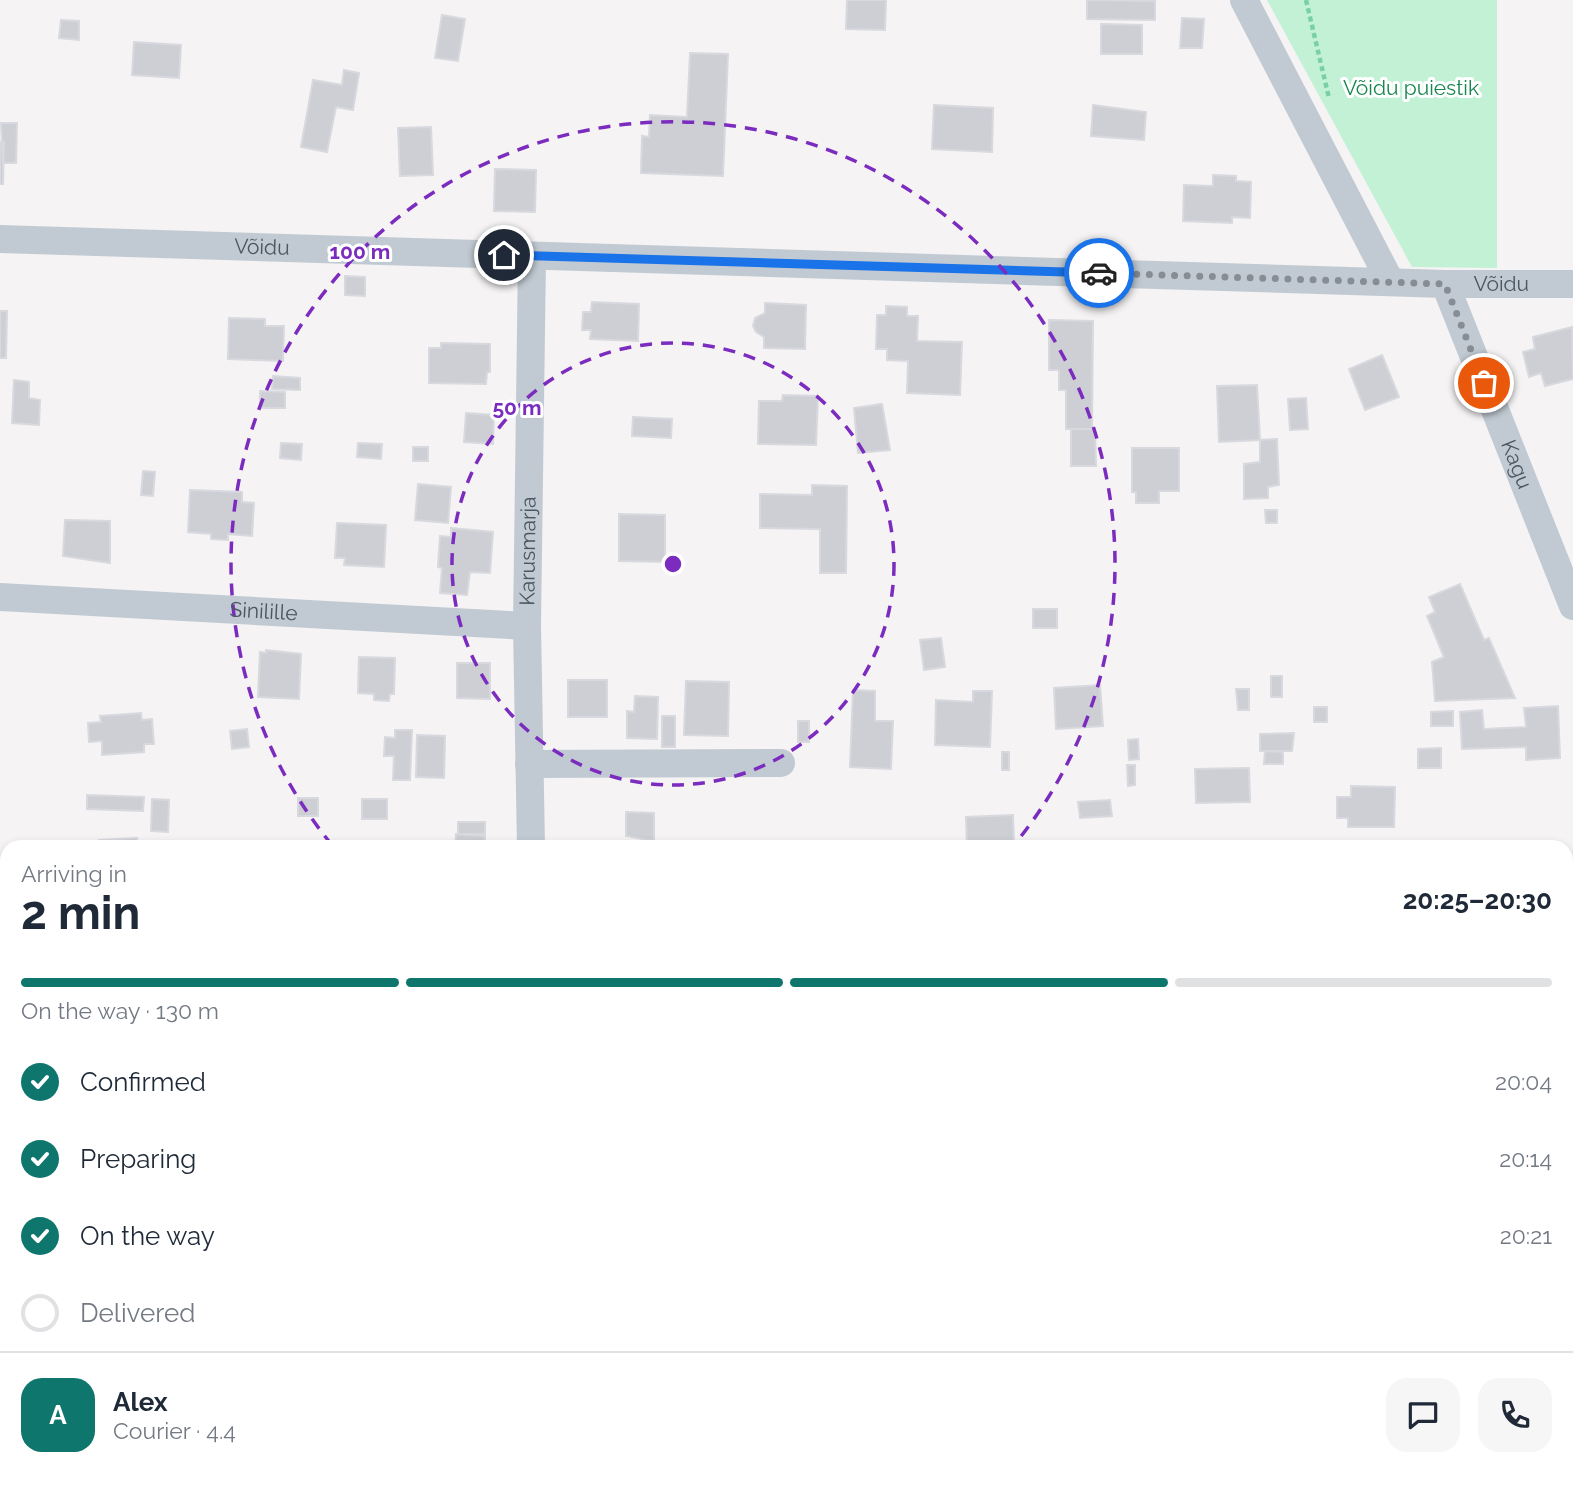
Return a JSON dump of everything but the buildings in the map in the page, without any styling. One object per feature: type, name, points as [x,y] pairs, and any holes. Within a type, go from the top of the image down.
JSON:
[{"type":"street","points":[[1244,0],[1390,281]]},
{"type":"street","name":"Võidu","points":[[0,239],[1445,284],[1573,284]]},
{"type":"street","name":"Karusmarja","points":[[531,840],[527,626],[532,256]]},
{"type":"street","name":"Kagu","points":[[1445,284],[1573,606]]},
{"type":"street","name":"Sinilille","points":[[0,597],[527,626]]},
{"type":"street","points":[[530,764],[781,763]]},
{"type":"green space","name":"Võidu puiestik","points":[[1267,0],[1497,0],[1497,268],[1412,267]]},
{"type":"way so far","points":[[1099,273],[1445,284],[1484,383]]},
{"type":"route","points":[[504,255],[1099,273]]}]
